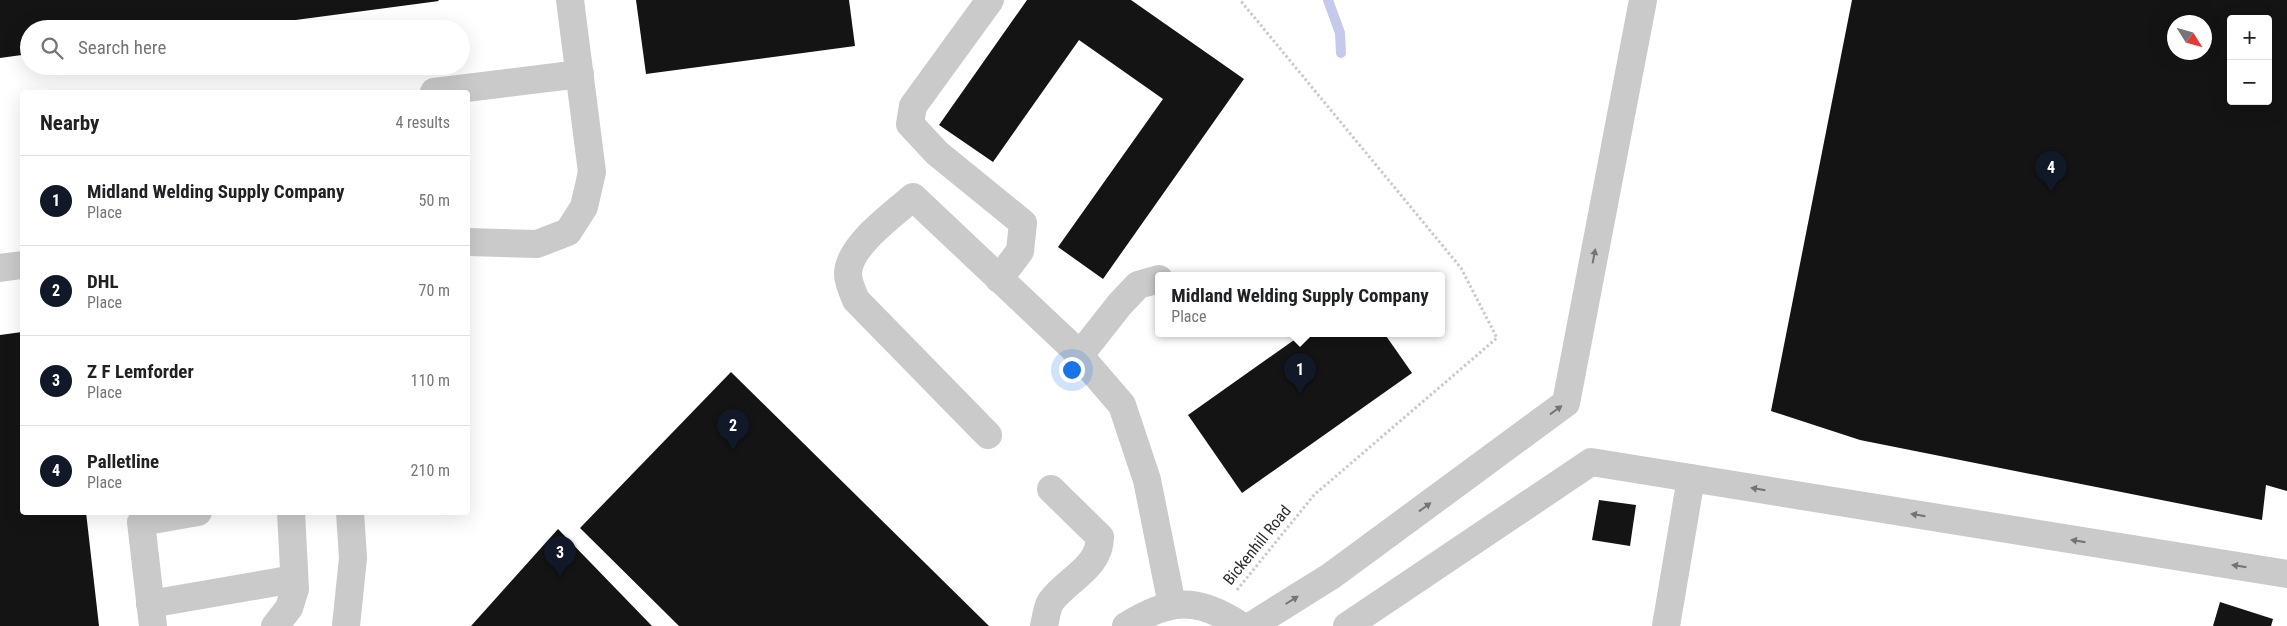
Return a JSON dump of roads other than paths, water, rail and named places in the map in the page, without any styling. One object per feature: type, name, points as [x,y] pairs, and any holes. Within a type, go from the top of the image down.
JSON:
[{"type":"street","points":[[470,242],[537,244],[568,232],[584,207],[592,172],[570,0]]},
{"type":"street","points":[[990,0],[913,106],[910,124],[937,153],[1023,222],[1020,251],[999,279]]},
{"type":"street","points":[[1251,626],[1331,576],[1566,403],[1643,0]]},
{"type":"street","points":[[450,90],[580,74]]},
{"type":"street","points":[[988,435],[856,300],[848,275],[852,256],[869,236],[913,197],[1079,356],[1122,405],[1146,480],[1172,605]]},
{"type":"street","points":[[0,268],[20,265]]},
{"type":"street","points":[[1079,356],[1120,304],[1138,285],[1155,280]]},
{"type":"street","points":[[1347,626],[1591,462],[2287,574]]},
{"type":"street","points":[[1666,626],[1691,478]]},
{"type":"street","points":[[1044,626],[1050,602],[1091,562],[1100,548],[1100,537],[1051,489]]},
{"type":"street","points":[[181,515],[141,522],[152,615],[294,579]]},
{"type":"street","points":[[275,626],[289,608],[295,589],[291,515]]},
{"type":"street","points":[[346,626],[352,558],[350,515]]},
{"type":"street","points":[[1126,626],[1148,612],[1172,605],[1203,606],[1231,619]]},
{"type":"waterway","points":[[1328,0],[1340,33],[1341,53]]},
{"type":"place","name":"Palletline","points":[[2051,192]]},
{"type":"place","name":"Midland Welding Supply Company","points":[[1300,394]]},
{"type":"place","name":"DHL","points":[[733,450]]},
{"type":"place","name":"Z F Lemforder","points":[[560,577]]}]
